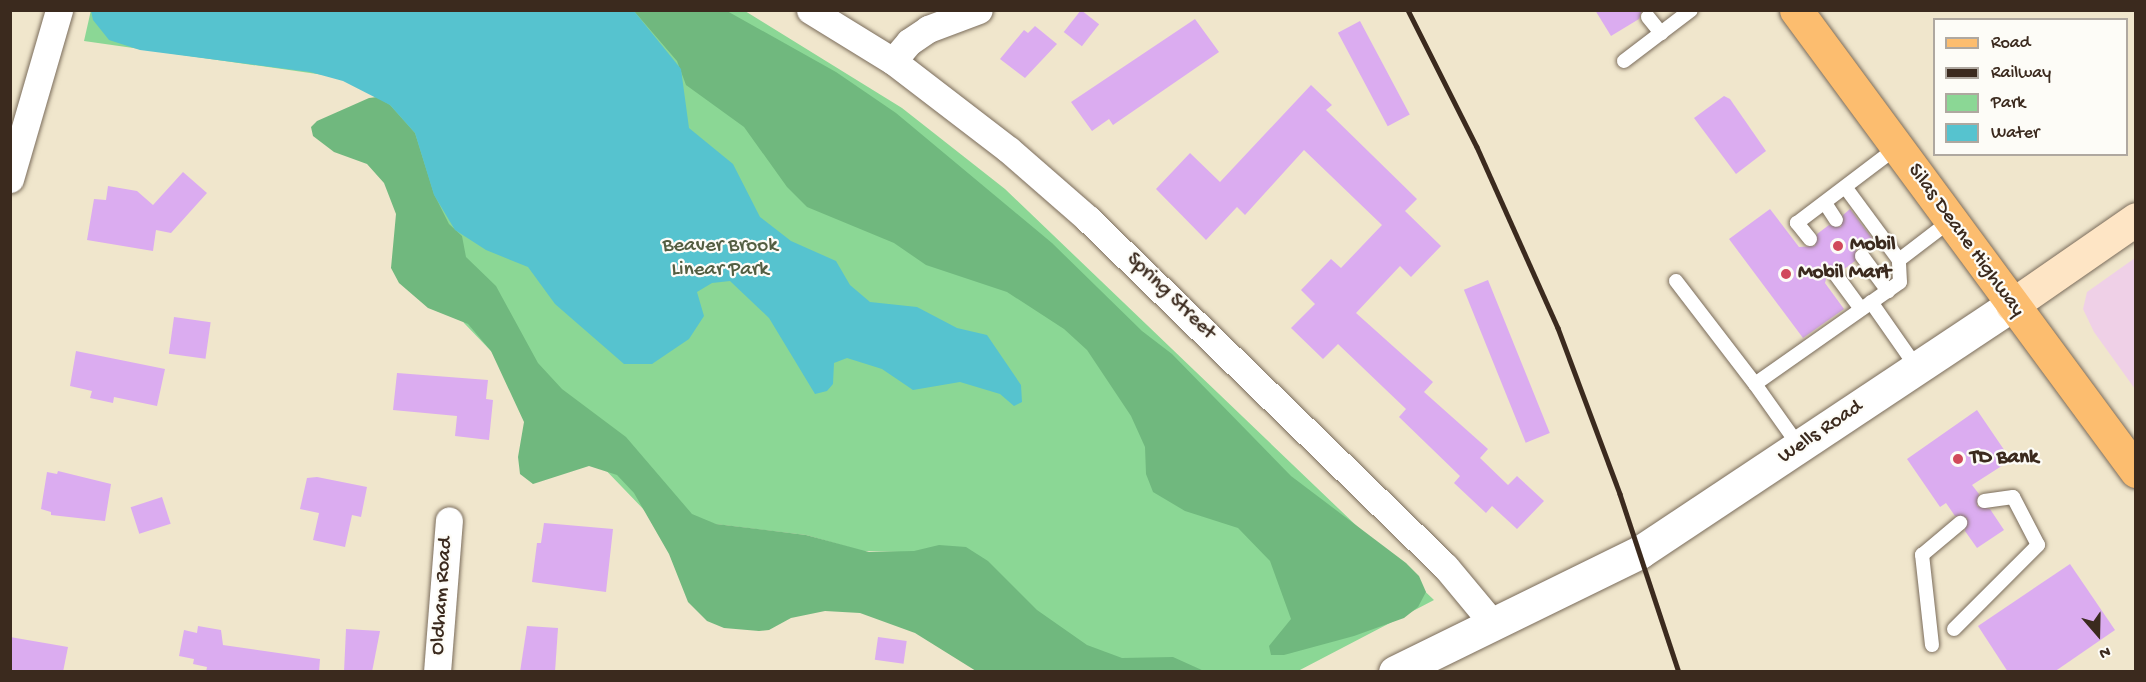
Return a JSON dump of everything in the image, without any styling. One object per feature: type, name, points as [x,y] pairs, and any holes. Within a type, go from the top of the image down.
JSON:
[{"type":"main road","name":"Silas Deane Highway","points":[[1796,10],[2136,471]]},
{"type":"main road","name":"Wells Road","points":[[2012,305],[2136,219]]},
{"type":"street","points":[[10,179],[59,10]]},
{"type":"street","name":"Spring Street","points":[[810,10],[893,61],[1010,150],[1107,236],[1446,566],[1494,625]]},
{"type":"street","points":[[893,61],[909,42],[928,29],[979,10]]},
{"type":"street","name":"Wells Road","points":[[1395,672],[1640,552],[1800,448],[2012,305]]},
{"type":"street","name":"Oldham Road","points":[[437,672],[449,520]]},
{"type":"lane","points":[[1624,61],[1683,13]]},
{"type":"lane","points":[[1648,17],[1661,33]]},
{"type":"lane","points":[[1810,239],[1797,222],[1846,188],[1896,148]]},
{"type":"lane","points":[[1755,384],[1900,282],[1899,260],[1846,188]]},
{"type":"lane","points":[[1825,203],[1836,220]]},
{"type":"lane","points":[[1899,260],[1950,221]]},
{"type":"lane","points":[[1862,256],[1888,291]]},
{"type":"lane","points":[[1836,275],[1866,306],[1917,368]]},
{"type":"lane","points":[[1676,280],[1755,384],[1800,448]]},
{"type":"lane","points":[[1954,629],[2038,545],[2013,497],[1984,501]]},
{"type":"lane","points":[[1932,645],[1922,555],[1960,523]]},
{"type":"shaded area","points":[[2135,258],[2135,389],[2094,332],[2083,309],[2087,292]]},
{"type":"green space","name":"Beaver Brook Linear Park","points":[[91,10],[745,11],[902,108],[1005,189],[1434,600],[1298,671],[1102,671],[900,552],[862,551],[806,535],[650,516],[464,323],[373,82],[84,41]]},
{"type":"green space","points":[[634,11],[727,11],[836,72],[896,113],[1052,243],[1142,331],[1172,354],[1291,476],[1406,563],[1419,576],[1426,592],[1418,607],[1404,618],[1354,636],[1284,655],[1271,655],[1269,646],[1291,619],[1270,561],[1238,528],[1185,511],[1153,492],[1146,474],[1145,447],[1131,416],[1087,350],[1064,329],[1007,292],[926,265],[894,243],[807,207],[787,187],[744,127],[686,85],[677,61]]},
{"type":"green space","points":[[377,97],[390,105],[415,133],[434,194],[449,224],[462,236],[466,257],[496,286],[538,363],[562,389],[626,437],[692,514],[716,524],[806,535],[869,552],[914,551],[939,545],[966,547],[988,561],[1037,610],[1087,645],[1122,658],[1173,657],[1204,671],[976,671],[915,633],[860,613],[825,611],[791,618],[769,630],[759,631],[724,628],[707,621],[688,602],[669,554],[634,493],[617,475],[589,466],[533,484],[520,474],[518,457],[524,422],[491,351],[468,324],[428,308],[399,283],[391,268],[396,214],[384,183],[367,164],[334,152],[313,136],[311,127],[317,121],[369,98]]},
{"type":"water","points":[[91,11],[634,11],[681,69],[689,128],[733,164],[760,217],[791,241],[836,261],[850,285],[870,302],[917,307],[957,328],[987,335],[1021,385],[1022,402],[1014,406],[1000,394],[960,382],[913,390],[882,369],[847,358],[834,363],[833,384],[827,391],[815,394],[769,318],[730,281],[712,283],[697,292],[704,316],[689,339],[652,364],[624,364],[555,304],[528,267],[486,250],[455,230],[434,195],[415,133],[390,105],[343,81],[310,72],[140,50],[109,40],[93,20]]},
{"type":"building","points":[[1081,10],[1099,24],[1082,46],[1064,32]]},
{"type":"building","points":[[1595,10],[1642,10],[1639,19],[1611,36]]},
{"type":"building","points":[[1195,19],[1219,52],[1113,125],[1109,119],[1092,131],[1071,102]]},
{"type":"building","points":[[1360,21],[1410,115],[1388,126],[1338,33]]},
{"type":"building","points":[[1035,26],[1057,44],[1025,78],[1000,59],[1024,30],[1028,33]]},
{"type":"building","points":[[1311,85],[1332,105],[1326,110],[1417,199],[1405,211],[1441,246],[1411,277],[1400,266],[1356,313],[1433,382],[1424,392],[1488,449],[1480,458],[1508,485],[1517,476],[1544,501],[1517,529],[1492,506],[1486,513],[1454,483],[1460,476],[1399,417],[1406,409],[1338,344],[1323,359],[1291,328],[1315,304],[1301,290],[1331,259],[1341,268],[1382,225],[1304,150],[1245,215],[1237,207],[1206,240],[1156,189],[1190,153],[1220,182]]},
{"type":"building","points":[[1724,96],[1730,99],[1766,151],[1736,174],[1694,118]]},
{"type":"building","points":[[183,172],[207,193],[171,233],[156,230],[153,251],[87,240],[94,199],[106,200],[108,186],[137,191],[153,205]]},
{"type":"building","points":[[1770,209],[1799,247],[1815,246],[1817,234],[1829,225],[1841,227],[1843,215],[1850,209],[1877,245],[1869,250],[1856,249],[1855,261],[1843,270],[1836,266],[1828,271],[1825,283],[1844,309],[1803,338],[1729,239]]},
{"type":"building","points":[[1488,280],[1550,433],[1526,443],[1464,290]]},
{"type":"building","points":[[174,317],[211,322],[205,359],[169,354]]},
{"type":"building","points":[[76,351],[165,369],[157,406],[114,397],[113,403],[90,398],[92,391],[70,386]]},
{"type":"building","points":[[397,373],[488,380],[486,399],[493,400],[489,440],[455,436],[457,416],[393,410]]},
{"type":"building","points":[[1977,410],[2011,460],[1972,485],[1979,494],[1977,506],[1990,509],[2004,530],[1977,548],[1965,531],[1967,518],[1955,516],[1946,503],[1940,507],[1907,459]]},
{"type":"building","points":[[58,471],[111,484],[105,521],[51,515],[51,512],[41,509],[47,472],[57,474]]},
{"type":"building","points":[[317,477],[367,487],[361,517],[352,515],[345,547],[313,540],[319,513],[300,509],[307,478]]},
{"type":"building","points":[[162,497],[171,524],[139,534],[131,507]]},
{"type":"building","points":[[544,523],[613,529],[606,592],[532,582],[537,543],[541,543]]},
{"type":"building","points":[[2070,564],[2115,630],[2054,672],[2008,672],[1978,626]]},
{"type":"building","points":[[198,626],[221,630],[223,645],[320,659],[319,672],[206,672],[207,667],[193,664],[194,659],[179,656],[184,630],[197,633]]},
{"type":"building","points":[[527,626],[558,628],[555,672],[520,672]]},
{"type":"building","points":[[346,629],[380,631],[372,672],[344,672]]},
{"type":"building","points":[[10,637],[68,647],[63,672],[10,672]]},
{"type":"building","points":[[878,637],[907,641],[904,664],[875,660]]},
{"type":"railway","points":[[1408,10],[1477,147],[1558,328],[1620,494],[1679,672]]},
{"type":"place","name":"Mobil","points":[[1838,246]]},
{"type":"place","name":"Mobil Mart","points":[[1786,274]]},
{"type":"place","name":"TD Bank","points":[[1958,459]]}]
